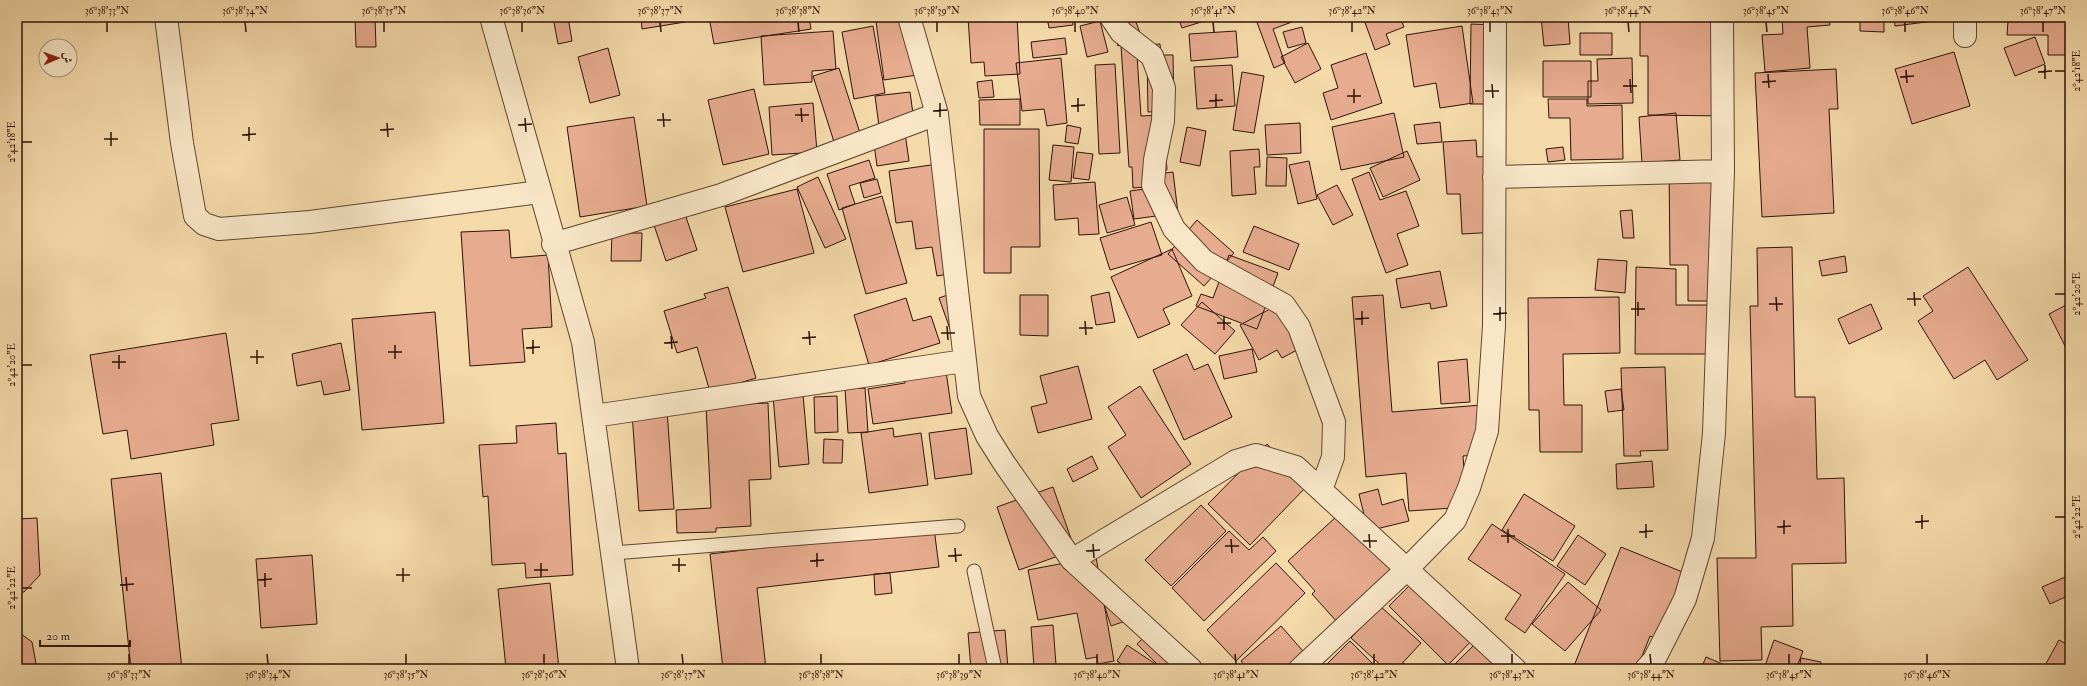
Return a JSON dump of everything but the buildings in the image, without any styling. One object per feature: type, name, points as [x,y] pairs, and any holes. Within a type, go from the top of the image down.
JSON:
[{"type":"street","points":[[166,17],[182,143],[194,209],[196,216],[204,224],[219,229],[310,222],[539,192]]},
{"type":"street","points":[[491,17],[553,244],[583,342],[614,553],[628,669]]},
{"type":"street","points":[[909,17],[937,114],[969,396],[987,436],[1004,464],[1072,560],[1191,669]]},
{"type":"street","points":[[1111,17],[1121,32],[1152,56],[1164,88],[1163,120],[1155,160],[1153,186],[1174,229],[1204,261],[1284,305],[1298,327],[1334,422],[1333,457],[1321,490]]},
{"type":"street","points":[[1300,669],[1406,569],[1455,520],[1469,488],[1487,431],[1494,326],[1495,17]]},
{"type":"street","points":[[1646,669],[1654,660],[1685,598],[1703,538],[1714,433],[1723,171],[1722,17]]},
{"type":"street","points":[[553,244],[721,195],[937,114]]},
{"type":"street","points":[[1494,177],[1723,171]]},
{"type":"street","points":[[594,416],[964,360]]},
{"type":"street","points":[[1072,560],[1236,461],[1256,456],[1296,467],[1515,669]]},
{"type":"lane","points":[[614,553],[958,526]]},
{"type":"lane","points":[[974,571],[995,669]]}]
